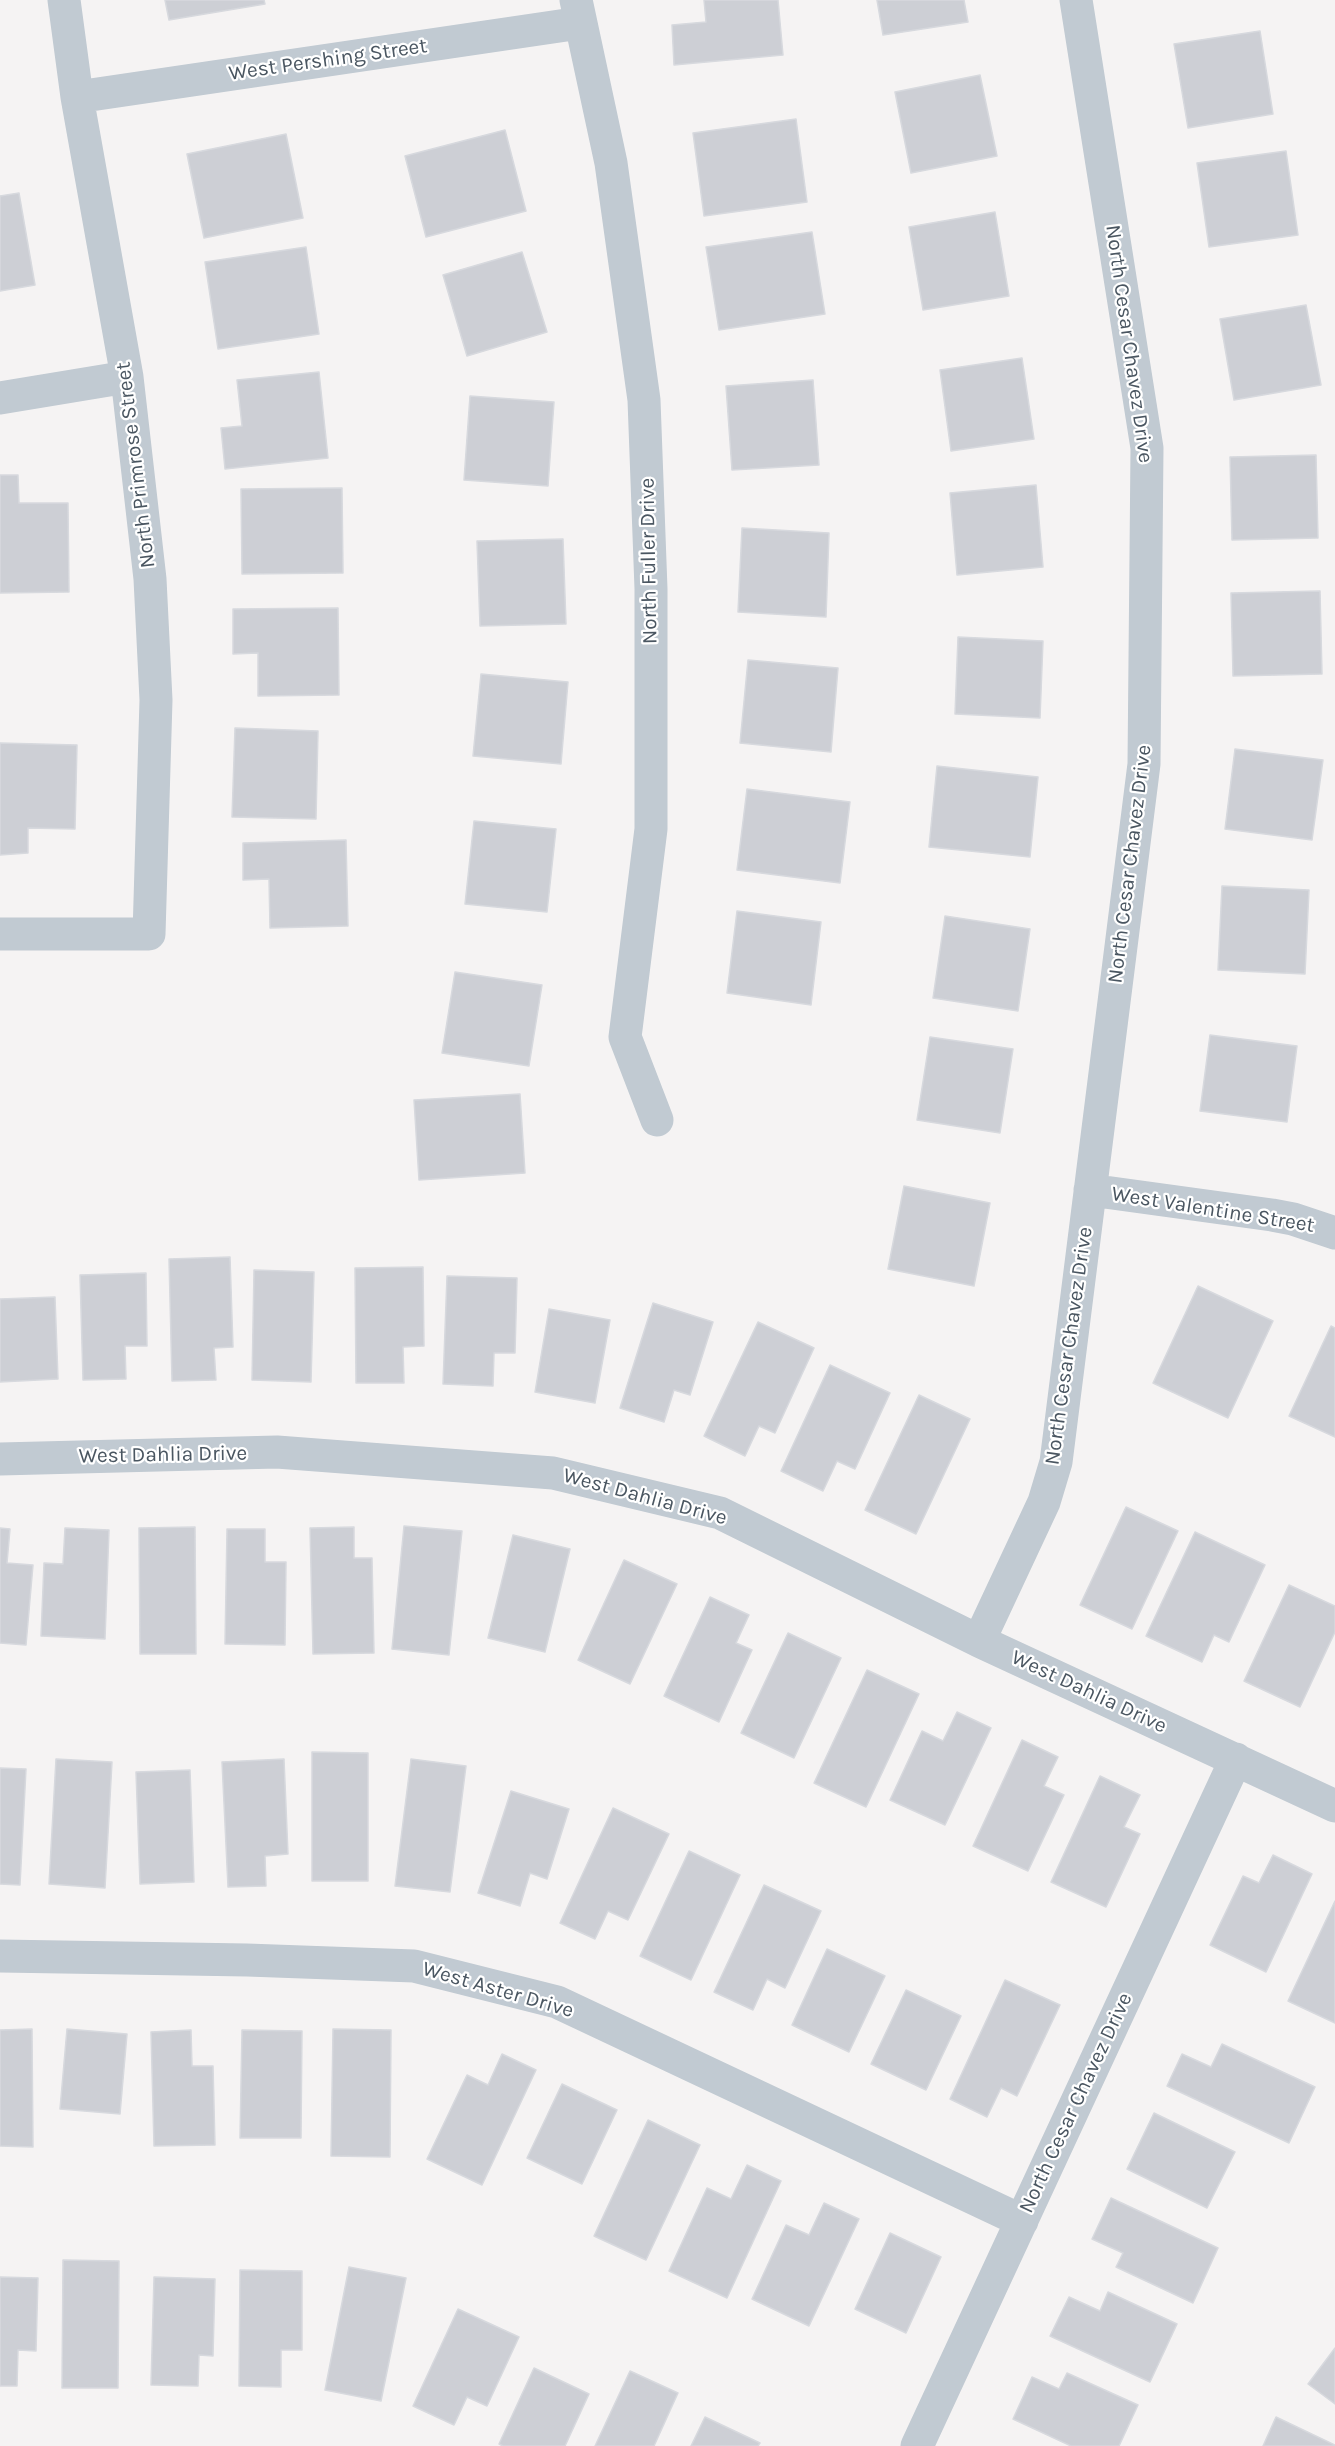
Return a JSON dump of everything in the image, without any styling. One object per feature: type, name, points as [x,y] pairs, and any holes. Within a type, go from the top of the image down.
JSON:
[{"type":"street","name":"North Primrose Street","points":[[0,934],[149,934],[156,700],[150,579],[127,377],[77,98],[64,0]]},
{"type":"street","name":"North Cesar Chavez Drive","points":[[979,1641],[1044,1502],[1056,1462],[1144,764],[1147,448],[1076,0]]},
{"type":"street","name":"West Pershing Street","points":[[77,98],[578,11]]},
{"type":"street","name":"North Fuller Drive","points":[[578,11],[611,163],[644,400],[651,588],[651,829],[625,1037],[657,1120]]},
{"type":"street","points":[[0,398],[127,377]]},
{"type":"street","name":"West Valentine Street","points":[[1090,1190],[1272,1215],[1335,1233]]},
{"type":"street","name":"West Dahlia Drive","points":[[0,1459],[277,1452],[553,1473],[720,1513],[979,1641],[1335,1806]]},
{"type":"street","name":"North Cesar Chavez Drive","points":[[917,2446],[1236,1760]]},
{"type":"street","name":"West Aster Drive","points":[[0,1956],[247,1960],[414,1966],[557,2002],[1022,2221]]},
{"type":"building","points":[[165,0],[264,0],[265,4],[169,20]]},
{"type":"building","points":[[704,0],[778,0],[783,55],[674,65],[672,25],[706,22]]},
{"type":"building","points":[[877,0],[964,0],[968,22],[883,35]]},
{"type":"building","points":[[1260,31],[1273,114],[1188,128],[1174,44]]},
{"type":"building","points":[[980,75],[997,156],[911,173],[895,92]]},
{"type":"building","points":[[796,119],[807,202],[704,216],[693,133]]},
{"type":"building","points":[[505,130],[526,211],[426,237],[405,156]]},
{"type":"building","points":[[286,134],[303,218],[204,238],[187,154]]},
{"type":"building","points":[[1286,151],[1298,235],[1209,247],[1197,163]]},
{"type":"building","points":[[19,193],[35,285],[0,291],[0,196]]},
{"type":"building","points":[[995,212],[1009,296],[923,310],[909,227]]},
{"type":"building","points":[[812,232],[825,314],[719,330],[706,247]]},
{"type":"building","points":[[306,247],[319,334],[218,349],[205,262]]},
{"type":"building","points":[[522,252],[547,332],[467,356],[443,275]]},
{"type":"building","points":[[1306,305],[1321,385],[1234,400],[1220,319]]},
{"type":"building","points":[[1022,358],[1034,439],[951,451],[940,370]]},
{"type":"building","points":[[319,372],[328,458],[225,469],[221,428],[242,426],[237,380]]},
{"type":"building","points":[[813,380],[819,465],[732,470],[726,386]]},
{"type":"building","points":[[470,396],[554,402],[548,486],[464,480]]},
{"type":"building","points":[[1316,455],[1318,538],[1232,540],[1230,457]]},
{"type":"building","points":[[0,475],[18,475],[19,503],[68,503],[69,592],[0,593]]},
{"type":"building","points":[[1036,485],[1043,567],[957,575],[950,493]]},
{"type":"building","points":[[342,488],[343,573],[242,574],[241,489]]},
{"type":"building","points":[[742,528],[829,533],[826,617],[738,612]]},
{"type":"building","points":[[563,539],[566,624],[480,626],[477,541]]},
{"type":"building","points":[[1320,591],[1322,674],[1233,676],[1231,593]]},
{"type":"building","points":[[338,608],[339,695],[258,696],[258,653],[233,654],[233,609]]},
{"type":"building","points":[[958,637],[1043,641],[1040,718],[955,714]]},
{"type":"building","points":[[748,660],[838,668],[831,752],[740,743]]},
{"type":"building","points":[[481,674],[568,682],[561,764],[473,756]]},
{"type":"building","points":[[235,728],[318,731],[316,819],[232,817]]},
{"type":"building","points":[[0,743],[77,745],[75,829],[28,828],[28,853],[0,855]]},
{"type":"building","points":[[1235,749],[1323,760],[1312,840],[1225,829]]},
{"type":"building","points":[[937,766],[1038,777],[1030,857],[929,847]]},
{"type":"building","points":[[747,789],[850,802],[840,883],[737,870]]},
{"type":"building","points":[[474,821],[556,829],[547,912],[465,904]]},
{"type":"building","points":[[346,840],[348,926],[270,928],[269,879],[243,880],[243,843]]},
{"type":"building","points":[[1222,886],[1309,890],[1305,974],[1218,970]]},
{"type":"building","points":[[737,911],[821,922],[811,1005],[727,993]]},
{"type":"building","points":[[945,916],[1030,929],[1018,1011],[933,998]]},
{"type":"building","points":[[455,972],[542,985],[529,1066],[442,1053]]},
{"type":"building","points":[[1210,1035],[1297,1046],[1287,1122],[1200,1111]]},
{"type":"building","points":[[930,1037],[1013,1049],[1000,1133],[917,1120]]},
{"type":"building","points":[[520,1094],[525,1173],[419,1180],[414,1100]]},
{"type":"building","points":[[904,1186],[990,1203],[974,1286],[888,1269]]},
{"type":"building","points":[[230,1257],[233,1347],[214,1348],[216,1380],[172,1381],[169,1259]]},
{"type":"building","points":[[423,1267],[424,1346],[403,1347],[404,1383],[356,1383],[355,1268]]},
{"type":"building","points":[[254,1270],[314,1272],[311,1382],[252,1380]]},
{"type":"building","points":[[146,1273],[147,1346],[125,1346],[126,1379],[83,1380],[80,1275]]},
{"type":"building","points":[[447,1276],[517,1278],[515,1353],[494,1353],[493,1386],[443,1384]]},
{"type":"building","points":[[1198,1286],[1273,1321],[1228,1418],[1153,1383]]},
{"type":"building","points":[[55,1297],[58,1379],[0,1382],[0,1299]]},
{"type":"building","points":[[653,1303],[713,1322],[690,1395],[674,1390],[664,1422],[620,1408]]},
{"type":"building","points":[[549,1309],[610,1320],[595,1403],[535,1392]]},
{"type":"building","points":[[758,1322],[814,1348],[775,1433],[759,1426],[745,1456],[704,1436]]},
{"type":"building","points":[[1331,1326],[1335,1328],[1335,1437],[1289,1416]]},
{"type":"building","points":[[830,1365],[890,1393],[855,1469],[837,1461],[823,1491],[781,1471]]},
{"type":"building","points":[[919,1395],[970,1419],[916,1534],[865,1510]]},
{"type":"building","points":[[1126,1507],[1178,1531],[1132,1629],[1080,1605]]},
{"type":"building","points":[[404,1526],[462,1531],[449,1655],[392,1649]]},
{"type":"building","points":[[195,1527],[196,1654],[140,1654],[139,1528]]},
{"type":"building","points":[[354,1527],[354,1558],[372,1558],[374,1653],[313,1654],[310,1528]]},
{"type":"building","points":[[0,1528],[10,1529],[7,1563],[33,1565],[26,1645],[0,1643]]},
{"type":"building","points":[[65,1528],[109,1530],[105,1639],[41,1636],[44,1563],[63,1564]]},
{"type":"building","points":[[227,1529],[265,1529],[265,1562],[286,1562],[285,1645],[225,1644]]},
{"type":"building","points":[[1195,1532],[1265,1565],[1229,1642],[1214,1635],[1202,1662],[1146,1636]]},
{"type":"building","points":[[513,1535],[570,1549],[545,1652],[488,1638]]},
{"type":"building","points":[[624,1560],[677,1584],[630,1684],[578,1660]]},
{"type":"building","points":[[1289,1585],[1335,1606],[1335,1632],[1300,1707],[1244,1681]]},
{"type":"building","points":[[710,1597],[749,1615],[736,1643],[752,1650],[719,1722],[664,1696]]},
{"type":"building","points":[[788,1633],[841,1658],[794,1758],[741,1733]]},
{"type":"building","points":[[867,1670],[919,1694],[866,1807],[814,1783]]},
{"type":"building","points":[[957,1712],[991,1728],[945,1825],[890,1800],[922,1731],[943,1741]]},
{"type":"building","points":[[1022,1740],[1058,1757],[1044,1786],[1064,1795],[1028,1871],[973,1846]]},
{"type":"building","points":[[312,1752],[368,1753],[368,1881],[312,1881]]},
{"type":"building","points":[[56,1759],[112,1762],[105,1888],[49,1884]]},
{"type":"building","points":[[284,1759],[288,1854],[265,1856],[266,1886],[228,1887],[222,1762]]},
{"type":"building","points":[[411,1759],[466,1766],[450,1892],[395,1886]]},
{"type":"building","points":[[0,1768],[26,1769],[20,1885],[0,1884]]},
{"type":"building","points":[[190,1770],[194,1882],[140,1884],[136,1772]]},
{"type":"building","points":[[1100,1776],[1140,1795],[1124,1827],[1140,1834],[1106,1907],[1051,1882]]},
{"type":"building","points":[[511,1791],[569,1809],[547,1879],[530,1873],[520,1906],[478,1893]]},
{"type":"building","points":[[613,1808],[669,1834],[628,1920],[608,1911],[595,1939],[560,1923]]},
{"type":"building","points":[[689,1851],[740,1875],[691,1980],[640,1956]]},
{"type":"building","points":[[1273,1855],[1312,1874],[1266,1972],[1210,1945],[1243,1876],[1259,1883]]},
{"type":"building","points":[[764,1885],[821,1911],[785,1988],[767,1979],[753,2010],[714,1992]]},
{"type":"building","points":[[1335,1901],[1335,2023],[1288,2001]]},
{"type":"building","points":[[827,1949],[885,1976],[849,2052],[792,2025]]},
{"type":"building","points":[[1005,1980],[1060,2005],[1017,2096],[1001,2088],[987,2117],[950,2099]]},
{"type":"building","points":[[906,1990],[961,2016],[926,2090],[871,2064]]},
{"type":"building","points":[[32,2029],[33,2147],[0,2146],[0,2030]]},
{"type":"building","points":[[67,2029],[127,2034],[120,2114],[60,2109]]},
{"type":"building","points":[[333,2029],[391,2030],[390,2157],[331,2156]]},
{"type":"building","points":[[191,2030],[192,2066],[213,2066],[215,2145],[154,2146],[151,2032]]},
{"type":"building","points":[[242,2030],[302,2031],[301,2138],[240,2138]]},
{"type":"building","points":[[1222,2044],[1315,2087],[1289,2143],[1167,2086],[1182,2054],[1211,2067]]},
{"type":"building","points":[[502,2054],[536,2070],[482,2185],[427,2159],[467,2075],[488,2085]]},
{"type":"building","points":[[562,2084],[617,2110],[582,2184],[527,2158]]},
{"type":"building","points":[[1154,2113],[1235,2152],[1207,2208],[1127,2169]]},
{"type":"building","points":[[648,2120],[700,2145],[646,2260],[594,2236]]},
{"type":"building","points":[[747,2165],[781,2181],[727,2298],[669,2271],[707,2188],[731,2199]]},
{"type":"building","points":[[1111,2198],[1218,2248],[1193,2303],[1116,2267],[1123,2253],[1092,2239]]},
{"type":"building","points":[[824,2203],[859,2219],[809,2326],[752,2299],[786,2225],[809,2235]]},
{"type":"building","points":[[890,2233],[941,2257],[906,2333],[855,2309]]},
{"type":"building","points":[[63,2260],[119,2261],[118,2388],[62,2388]]},
{"type":"building","points":[[349,2267],[406,2278],[381,2401],[325,2390]]},
{"type":"building","points":[[240,2270],[302,2271],[302,2350],[281,2350],[281,2387],[239,2386]]},
{"type":"building","points":[[0,2277],[38,2278],[36,2351],[18,2350],[17,2386],[0,2386]]},
{"type":"building","points":[[154,2277],[215,2279],[213,2356],[199,2355],[198,2386],[151,2385]]},
{"type":"building","points":[[1108,2292],[1177,2324],[1150,2382],[1050,2336],[1069,2297],[1100,2311]]},
{"type":"building","points":[[458,2309],[519,2337],[487,2406],[467,2397],[454,2425],[413,2406]]},
{"type":"building","points":[[1335,2348],[1335,2404],[1308,2384]]},
{"type":"building","points":[[534,2368],[589,2394],[565,2446],[503,2446],[499,2444]]},
{"type":"building","points":[[630,2371],[678,2393],[654,2446],[595,2446]]},
{"type":"building","points":[[1067,2373],[1138,2405],[1119,2446],[1071,2446],[1013,2419],[1032,2377],[1059,2389]]},
{"type":"building","points":[[705,2417],[760,2443],[758,2446],[691,2446]]},
{"type":"building","points":[[1276,2417],[1335,2445],[1335,2446],[1263,2446]]}]
